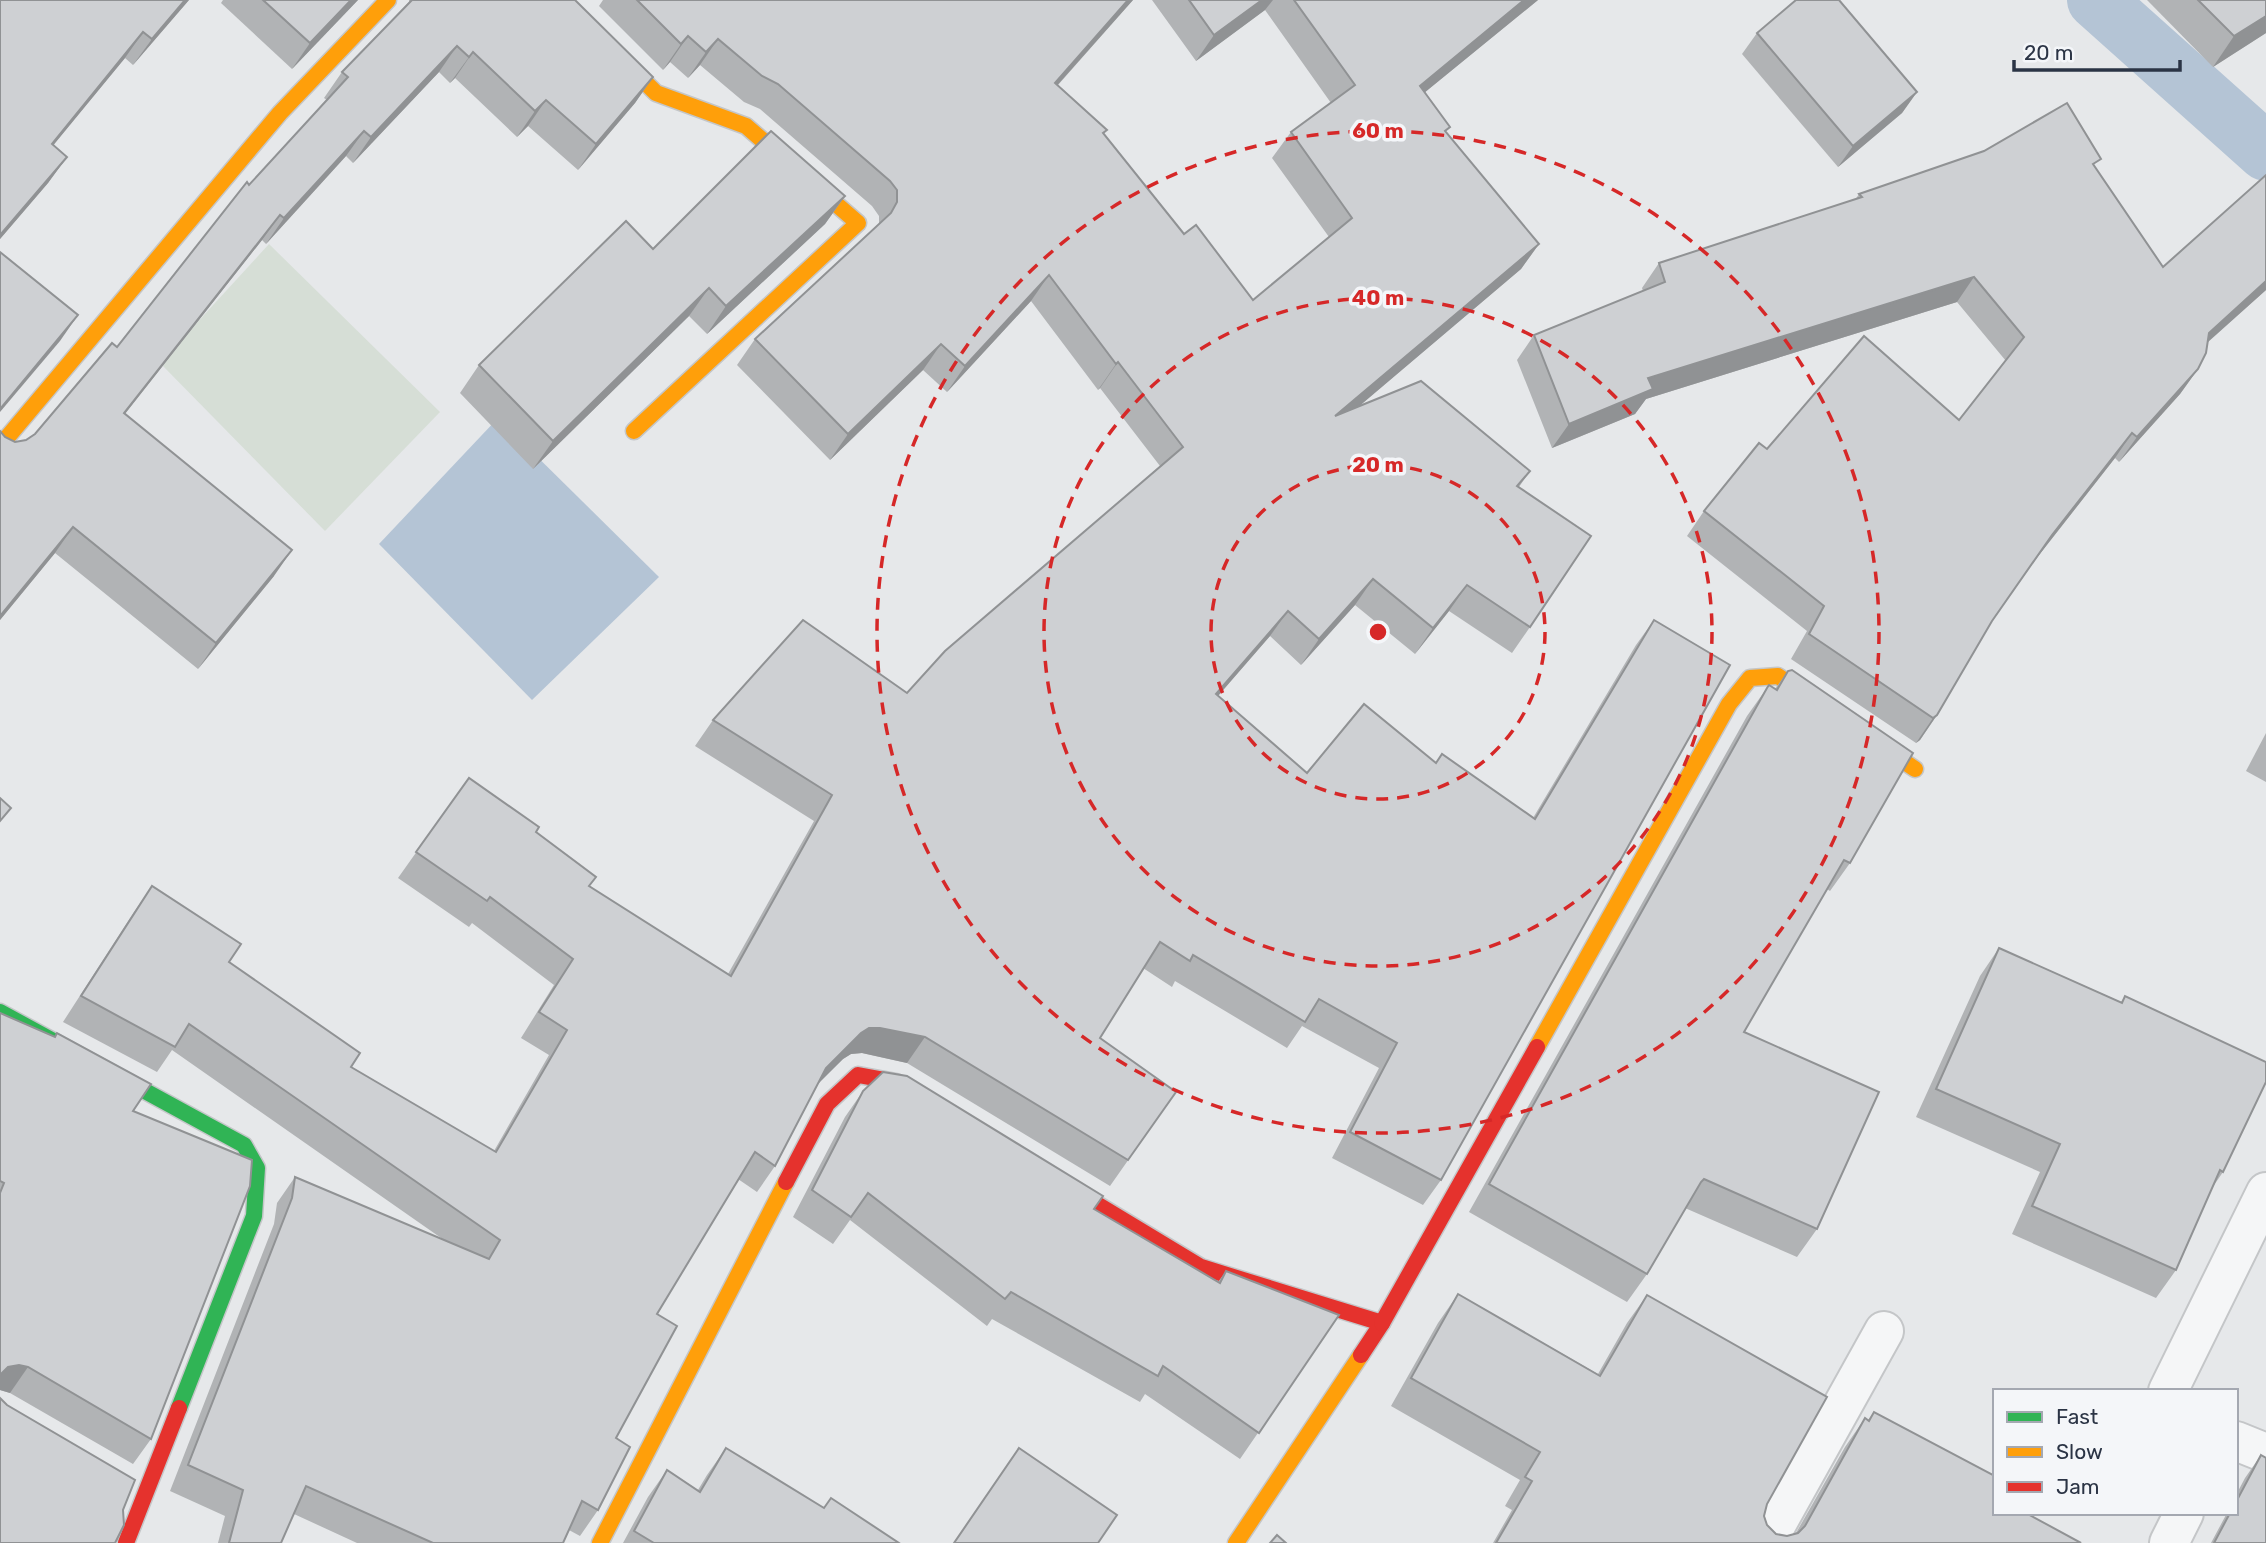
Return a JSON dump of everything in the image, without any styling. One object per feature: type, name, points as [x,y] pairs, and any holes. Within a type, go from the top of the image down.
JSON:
[{"type":"street","points":[[0,446],[280,113],[388,0]]},
{"type":"street","points":[[562,0],[656,93],[746,127],[858,223],[634,431]]},
{"type":"street","points":[[1236,1543],[1382,1323],[1729,704],[1750,678],[1778,676],[1915,769]]},
{"type":"street","points":[[0,1012],[244,1145],[257,1168],[254,1216],[126,1543]]},
{"type":"street","points":[[600,1543],[827,1104],[858,1075],[895,1082],[931,1103]]},
{"type":"street","points":[[1037,1167],[1202,1267],[1382,1323]]},
{"type":"street","points":[[2169,1389],[2266,1192]]},
{"type":"street","points":[[1766,1543],[1884,1332]]},
{"type":"street","points":[[2238,1442],[2266,1453]]},
{"type":"street","points":[[110,1477],[144,1496]]},
{"type":"street","points":[[2169,1543],[2183,1515]]},
{"type":"shaded area","points":[[269,244],[440,412],[325,531],[160,363]]},
{"type":"water","points":[[498,418],[659,577],[532,700],[379,544]]},
{"type":"building","points":[[0,0],[185,0],[152,39],[143,32],[52,144],[67,157],[0,235]]},
{"type":"building","points":[[263,0],[351,0],[310,43]]},
{"type":"building","points":[[412,0],[575,0],[653,77],[596,144],[546,100],[535,111],[473,52],[469,57],[457,46],[371,137],[364,131],[284,218],[280,215],[124,413],[292,550],[216,643],[73,527],[0,616],[0,431],[15,442],[26,440],[35,434],[112,343],[117,347],[247,182],[249,185],[348,77],[342,72]]},
{"type":"building","points":[[637,0],[1128,0],[1055,83],[1107,130],[1103,133],[1184,234],[1196,225],[1253,300],[1352,218],[1291,132],[1355,85],[1294,0],[1524,0],[1420,86],[1450,127],[1445,131],[1539,244],[1335,416],[1421,381],[1530,471],[1517,486],[1591,536],[1530,627],[1467,585],[1433,628],[1373,579],[1319,639],[1288,611],[1216,694],[1307,773],[1364,704],[1436,763],[1442,754],[1535,819],[1654,620],[1730,665],[1441,1180],[1350,1132],[1397,1043],[1319,999],[1305,1022],[1193,955],[1190,961],[1160,942],[1100,1038],[1176,1092],[1128,1160],[925,1037],[869,1028],[826,1068],[775,1166],[755,1152],[657,1314],[677,1326],[616,1438],[630,1447],[598,1510],[582,1501],[563,1543],[433,1543],[306,1486],[281,1543],[229,1543],[243,1490],[188,1465],[292,1198],[295,1177],[489,1259],[500,1240],[189,1024],[175,1047],[81,996],[152,886],[241,944],[229,962],[360,1053],[351,1067],[496,1152],[567,1030],[539,1012],[573,959],[490,897],[487,901],[416,852],[469,778],[539,827],[536,832],[596,877],[589,886],[731,976],[832,795],[713,720],[803,620],[907,693],[945,651],[1183,447],[1049,275],[965,366],[941,344],[848,434],[755,339],[891,213],[897,202],[897,190],[778,84],[762,76],[718,39],[706,52],[688,36],[681,44]]},
{"type":"building","points":[[1189,0],[1262,0],[1214,35]]},
{"type":"building","points":[[1796,0],[1839,0],[1917,92],[1853,146],[1757,33]]},
{"type":"building","points":[[2198,0],[2266,0],[2266,16],[2234,36]]},
{"type":"building","points":[[2067,103],[2101,159],[2093,164],[2163,267],[2266,175],[2266,281],[2209,333],[2206,353],[2198,369],[2137,437],[2132,433],[2052,535],[1992,621],[1933,718],[1809,634],[1824,606],[1704,511],[1759,443],[1767,449],[1864,336],[1959,420],[2024,337],[1974,277],[1648,378],[1653,389],[1569,424],[1534,335],[1665,282],[1659,263],[1862,197],[1859,194],[1984,151]]},
{"type":"building","points":[[771,131],[845,196],[726,306],[709,288],[553,441],[479,365],[626,221],[653,249]]},
{"type":"building","points":[[0,252],[78,315],[0,409]]},
{"type":"building","points":[[1792,670],[1913,753],[1850,863],[1844,860],[1744,1032],[1879,1092],[1817,1229],[1704,1179],[1647,1274],[1489,1184],[1767,688],[1769,685],[1777,690],[1788,671]]},
{"type":"building","points":[[0,798],[11,808],[0,821]]},
{"type":"building","points":[[1999,948],[2122,1003],[2125,996],[2266,1062],[2266,1082],[2223,1172],[2220,1170],[2176,1270],[2032,1206],[2060,1144],[1936,1089]]},
{"type":"building","points":[[0,1013],[55,1037],[57,1033],[151,1084],[133,1111],[252,1160],[250,1186],[151,1439],[28,1367],[8,1367],[0,1375],[0,1193],[4,1183],[0,1181]]},
{"type":"building","points":[[883,1072],[907,1076],[1103,1196],[1094,1209],[1220,1283],[1226,1271],[1339,1315],[1259,1433],[1163,1366],[1158,1376],[1011,1292],[1005,1299],[868,1193],[851,1217],[812,1190],[863,1091]]},
{"type":"building","points":[[1458,1294],[1600,1376],[1647,1295],[1827,1397],[1767,1504],[1764,1516],[1767,1525],[1776,1534],[1787,1536],[1798,1533],[1805,1526],[1865,1418],[1869,1421],[1874,1412],[1993,1475],[1993,1515],[2030,1515],[2081,1543],[1496,1543],[1532,1481],[1525,1477],[1540,1452],[1411,1378]]},
{"type":"building","points":[[0,1398],[7,1405],[135,1480],[123,1510],[124,1525],[115,1543],[0,1543]]},
{"type":"building","points":[[726,1448],[824,1508],[831,1498],[899,1543],[654,1543],[634,1531],[667,1470],[700,1492]]},
{"type":"building","points":[[1019,1448],[1117,1515],[1098,1543],[954,1543]]},
{"type":"building","points":[[2261,1455],[2266,1458],[2266,1543],[2214,1543],[2229,1515],[2238,1515],[2238,1498]]},
{"type":"building","points":[[1277,1535],[1286,1543],[1270,1543]]},
{"type":"waterway","points":[[2096,0],[2266,152]]},
{"type":"traffic: fast","points":[[0,1012],[244,1145],[257,1168],[254,1216],[179,1408]]},
{"type":"traffic: slow","points":[[0,446],[280,113],[388,0]]},
{"type":"traffic: slow","points":[[562,0],[656,93],[746,126],[858,223],[634,431]]},
{"type":"traffic: slow","points":[[1537,1047],[1729,704],[1750,678],[1778,676],[1915,769]]},
{"type":"traffic: slow","points":[[600,1543],[786,1182]]},
{"type":"traffic: slow","points":[[1236,1543],[1361,1355]]},
{"type":"traffic: jam","points":[[1382,1323],[1537,1047]]},
{"type":"traffic: jam","points":[[786,1182],[827,1104],[858,1075],[896,1082],[923,1098]]},
{"type":"traffic: jam","points":[[1052,1177],[1201,1267],[1382,1323],[1361,1355]]},
{"type":"traffic: jam","points":[[126,1543],[179,1408]]}]
